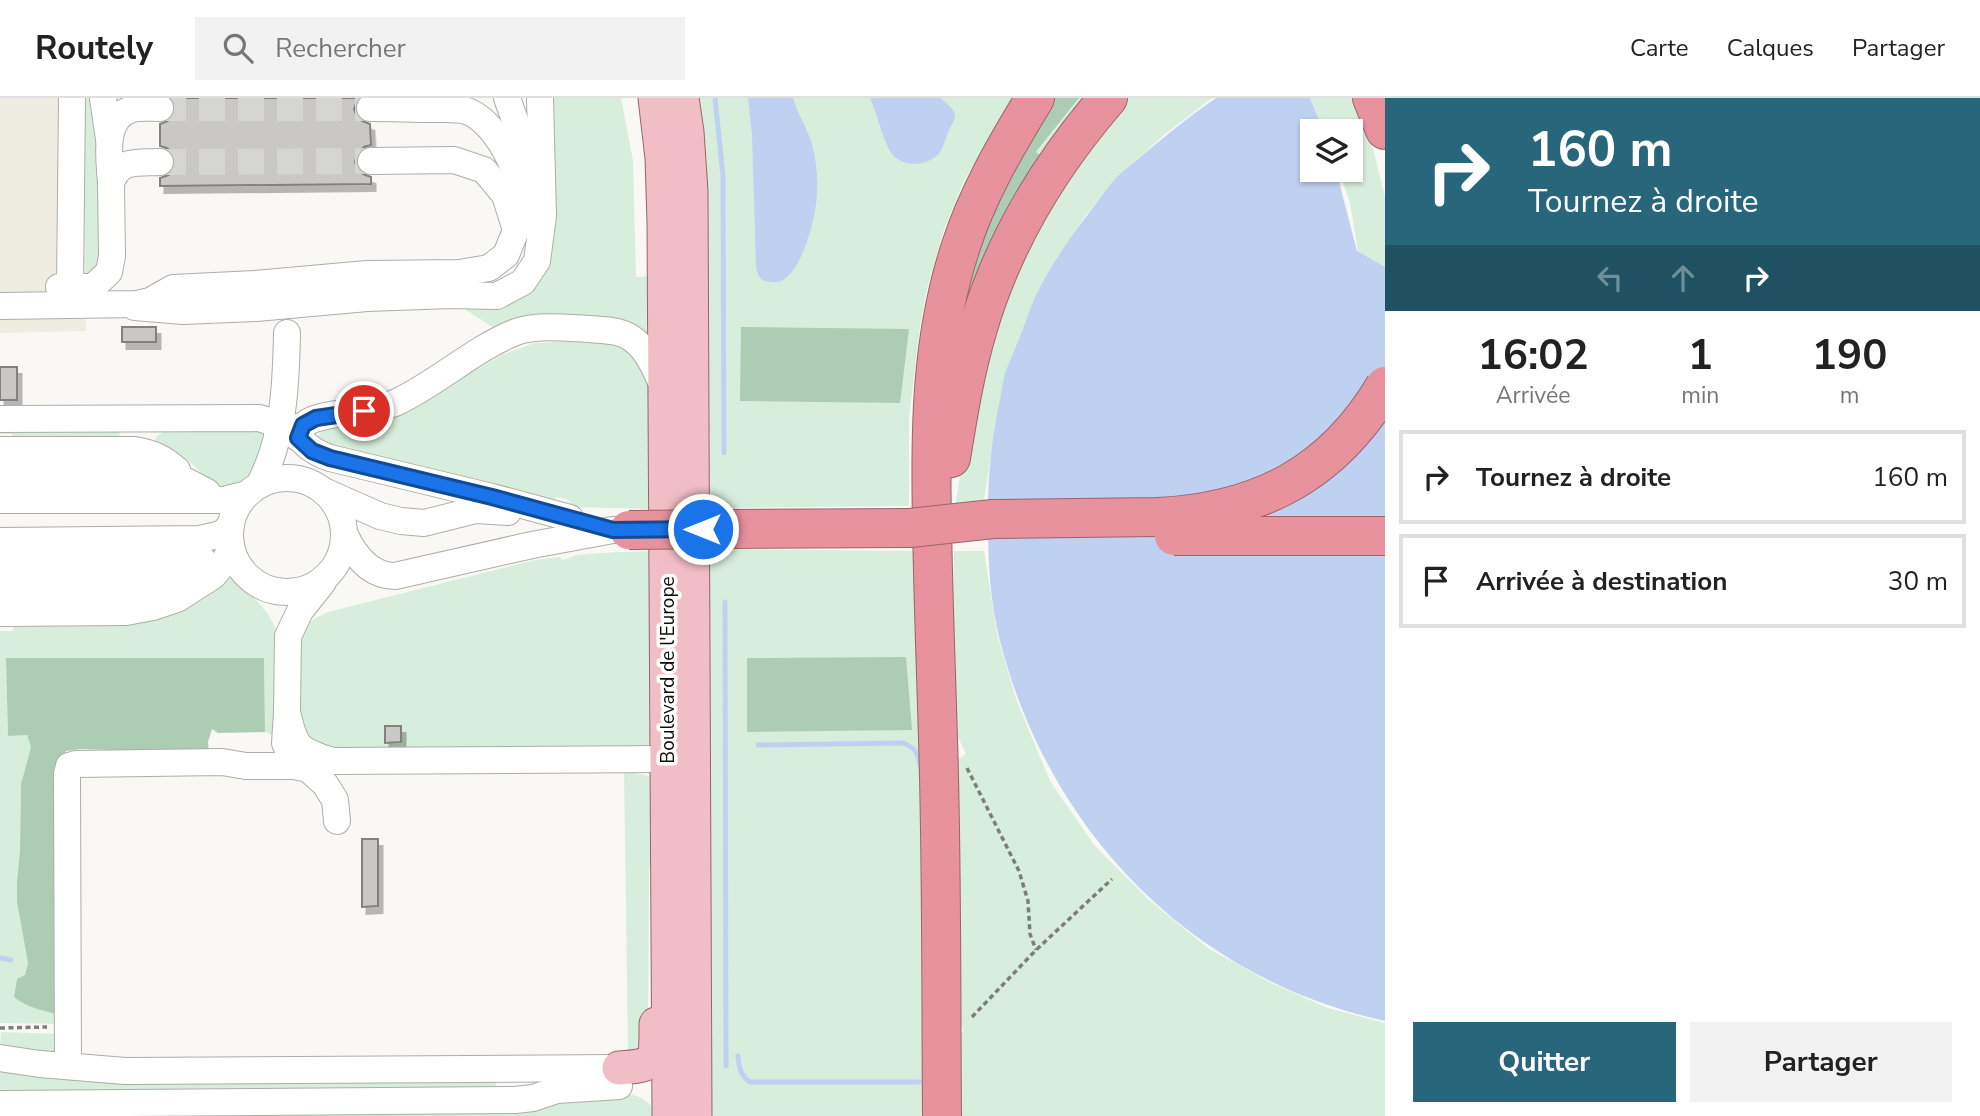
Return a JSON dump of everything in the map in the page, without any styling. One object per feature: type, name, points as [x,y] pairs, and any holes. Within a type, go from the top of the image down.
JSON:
[{"type":"highway","points":[[951,752],[931,488],[936,353],[950,284],[972,214],[999,158],[1035,98]]},
{"type":"highway","points":[[942,1116],[951,752],[943,528],[950,465],[969,360],[990,293],[1016,234],[1051,173],[1070,144],[1108,98]]},
{"type":"highway","points":[[1372,98],[1385,130]]},
{"type":"highway","points":[[910,528],[993,519],[1184,516],[1224,509],[1287,484],[1320,463],[1348,438],[1385,386]]},
{"type":"highway","points":[[621,530],[910,528],[995,536],[1385,536]]},
{"type":"main road","name":"Boulevard de l'Europe","points":[[654,98],[663,196],[668,1116]]},
{"type":"main road","name":"Boulevard de l'Europe","points":[[682,98],[691,191],[695,1116]]},
{"type":"main road","points":[[619,1077],[645,1066],[654,1054],[656,912],[658,879],[667,834]]},
{"type":"main road","points":[[619,1077],[655,1095],[668,1116]]},
{"type":"lane","points":[[71,287],[72,98]]},
{"type":"lane","points":[[103,98],[110,134]]},
{"type":"lane","points":[[0,288],[93,287],[109,272],[112,256],[110,134],[113,98]]},
{"type":"lane","points":[[507,98],[517,126],[521,184]]},
{"type":"lane","points":[[0,306],[233,303],[343,291],[494,286],[522,270],[535,245],[533,111],[530,98]]},
{"type":"lane","points":[[136,303],[144,309],[183,311],[256,308],[367,298],[497,296],[523,282],[537,261],[543,216],[540,98]]},
{"type":"lane","points":[[110,134],[119,117],[131,109],[160,108]]},
{"type":"lane","points":[[136,303],[173,295],[217,295],[336,282],[485,280],[514,266],[526,243],[527,206],[509,156],[479,117],[459,109],[370,108]]},
{"type":"lane","points":[[136,303],[173,288],[367,274],[459,273],[489,268],[506,255],[516,230],[505,195],[484,170],[453,160],[371,161]]},
{"type":"lane","points":[[111,184],[123,165],[160,162]]},
{"type":"lane","points":[[0,551],[210,548],[225,512],[290,432],[316,418],[393,404],[414,394],[484,348],[518,331],[547,328],[618,332],[636,341],[651,359],[665,391]]},
{"type":"lane","points":[[287,333],[286,375],[290,432],[306,473],[337,507],[345,535],[338,563],[294,621],[287,643]]},
{"type":"lane","points":[[0,419],[259,418],[290,432],[312,451],[330,458],[621,530]]},
{"type":"lane","points":[[0,450],[135,450],[155,454],[225,512],[237,563],[278,613],[285,628],[285,743],[289,752],[325,784],[335,800],[337,821]]},
{"type":"lane","points":[[0,464],[152,464],[170,467],[225,512]]},
{"type":"lane","points":[[0,474],[153,474],[175,477],[225,512]]},
{"type":"lane","points":[[0,526],[201,524],[225,512],[275,479],[291,478],[320,488],[380,516],[401,521],[424,523],[484,510],[570,518]]},
{"type":"lane","points":[[0,491],[177,490],[225,512]]},
{"type":"lane","points":[[0,500],[225,512]]},
{"type":"lane","points":[[0,515],[225,512]]},
{"type":"lane","points":[[0,541],[200,539],[222,534],[225,512]]},
{"type":"lane","points":[[0,565],[206,561],[225,512]]},
{"type":"lane","points":[[0,601],[77,600],[123,603],[160,599],[213,576],[225,562],[225,512]]},
{"type":"lane","points":[[345,535],[364,564],[381,575],[395,576],[532,545],[621,530]]},
{"type":"lane","points":[[0,576],[192,583]]},
{"type":"lane","points":[[249,578],[264,588],[292,593],[310,588],[326,578]]},
{"type":"lane","points":[[0,590],[143,587],[192,583]]},
{"type":"lane","points":[[0,613],[141,610],[167,603],[192,583]]},
{"type":"lane","points":[[287,712],[292,736],[298,746],[332,761],[667,759]]},
{"type":"lane","points":[[68,1065],[69,766],[222,762],[310,769]]},
{"type":"lane","points":[[0,1058],[125,1071],[619,1077]]},
{"type":"lane","points":[[0,1104],[515,1100],[619,1077]]},
{"type":"path","points":[[951,752],[999,828],[1019,871],[1028,901],[1030,934],[1036,950]]},
{"type":"path","points":[[972,1017],[1036,950],[1112,879]]},
{"type":"path","points":[[0,1028],[69,1026]]},
{"type":"shaded area","points":[[0,98],[88,98],[86,331],[0,333]]},
{"type":"green space","points":[[83,98],[98,98],[99,272],[84,277],[86,273]]},
{"type":"green space","points":[[544,98],[621,98],[633,161],[636,277],[653,276],[654,353],[637,331],[505,330],[494,328],[458,305],[523,288]]},
{"type":"green space","points":[[691,98],[1012,98],[964,181],[944,230],[927,289],[909,418],[909,506],[705,508]]},
{"type":"green space","points":[[1055,98],[1079,98],[1036,152],[1044,159],[959,341],[969,250],[1042,114]]},
{"type":"green space","points":[[1079,98],[1088,98],[1044,159],[1036,153]]},
{"type":"green space","points":[[1123,98],[1212,98],[1125,170],[1084,217],[1049,276],[996,424],[983,506],[955,506],[978,366],[1030,225]]},
{"type":"green space","points":[[1310,98],[1355,98],[1367,125],[1385,197],[1385,268],[1359,257],[1350,203],[1343,182],[1363,182],[1363,119],[1320,119]]},
{"type":"green space","points":[[741,327],[909,329],[900,403],[740,401]]},
{"type":"green space","points":[[610,339],[634,353],[654,395],[652,509],[574,507],[567,499],[557,497],[551,502],[315,441],[325,425],[383,420],[502,355],[534,343]]},
{"type":"green space","points":[[120,427],[119,444],[12,445],[12,434],[0,434],[0,428]]},
{"type":"green space","points":[[172,428],[262,429],[268,439],[247,477],[222,488],[183,456],[154,445],[158,436]]},
{"type":"green space","points":[[704,549],[921,551],[931,1116],[705,1116]]},
{"type":"green space","points":[[653,551],[651,742],[643,749],[318,751],[301,740],[298,678],[300,645],[303,632],[309,623],[318,617],[328,612],[535,560]]},
{"type":"green space","points":[[954,551],[984,551],[997,634],[1016,699],[1050,781],[1094,845],[1148,899],[1208,948],[1269,982],[1328,1008],[1385,1023],[1385,1116],[954,1116],[953,1043],[964,1030],[957,1021],[955,750],[959,759],[966,754],[951,722]]},
{"type":"green space","points":[[228,572],[264,609],[278,637],[275,736],[265,732],[264,659],[6,658],[8,735],[27,735],[31,747],[21,784],[17,881],[17,902],[28,963],[25,976],[62,1024],[0,1023],[0,631],[13,631],[13,620]]},
{"type":"green space","points":[[906,657],[912,730],[747,732],[747,658]]},
{"type":"green space","points":[[6,658],[264,658],[265,732],[218,733],[212,729],[208,742],[209,753],[82,749],[66,751],[60,760],[56,1014],[29,1006],[14,997],[17,979],[25,975],[28,963],[17,902],[17,881],[21,784],[31,747],[27,735],[8,736]]},
{"type":"green space","points":[[624,771],[649,776],[656,794],[657,838],[649,870],[648,1036],[645,1046],[628,1050]]},
{"type":"green space","points":[[1,1032],[62,1034],[62,1054],[0,1050]]},
{"type":"green space","points":[[0,1062],[64,1070],[68,1080],[496,1079],[496,1092],[0,1096]]},
{"type":"green space","points":[[630,1094],[646,1102],[657,1116],[0,1116]]},
{"type":"water","points":[[748,98],[793,98],[811,141],[815,159],[817,181],[812,227],[797,265],[778,282],[762,280],[756,266],[752,135]]},
{"type":"water","points":[[870,98],[941,98],[955,115],[937,156],[917,164],[897,159],[886,143]]},
{"type":"water","points":[[1216,98],[1310,98],[1319,119],[1300,119],[1300,182],[1339,182],[1357,251],[1385,267],[1385,1021],[1315,1000],[1250,971],[1191,933],[1138,887],[1092,834],[1054,775],[1023,710],[1000,641],[994,612],[988,537],[991,451],[1005,373],[1034,300],[1063,248],[1114,180]]},
{"type":"building","points":[[172,98],[358,98],[354,109],[362,121],[370,124],[371,145],[358,153],[355,162],[358,170],[371,177],[371,184],[160,186],[160,178],[169,175],[176,162],[173,153],[160,146],[160,124],[168,121],[176,109]]},
{"type":"building","points":[[122,327],[156,327],[156,342],[122,342]]},
{"type":"building","points":[[0,367],[17,367],[17,400],[0,400]]},
{"type":"building","points":[[385,726],[401,726],[401,742],[385,743]]},
{"type":"building","points":[[362,839],[378,839],[378,906],[362,907]]},
{"type":"waterway","points":[[715,98],[723,176],[724,453]]},
{"type":"waterway","points":[[725,602],[726,1066]]},
{"type":"waterway","points":[[758,745],[903,743],[915,751],[920,765]]},
{"type":"waterway","points":[[0,958],[11,960]]},
{"type":"waterway","points":[[738,1056],[741,1071],[750,1082],[919,1082]]},
{"type":"tunnel","points":[[160,108],[370,108]]},
{"type":"tunnel","points":[[160,162],[371,161]]},
{"type":"route","points":[[364,411],[316,418],[303,425],[298,438],[318,455],[492,497],[613,530],[703,529]]}]
